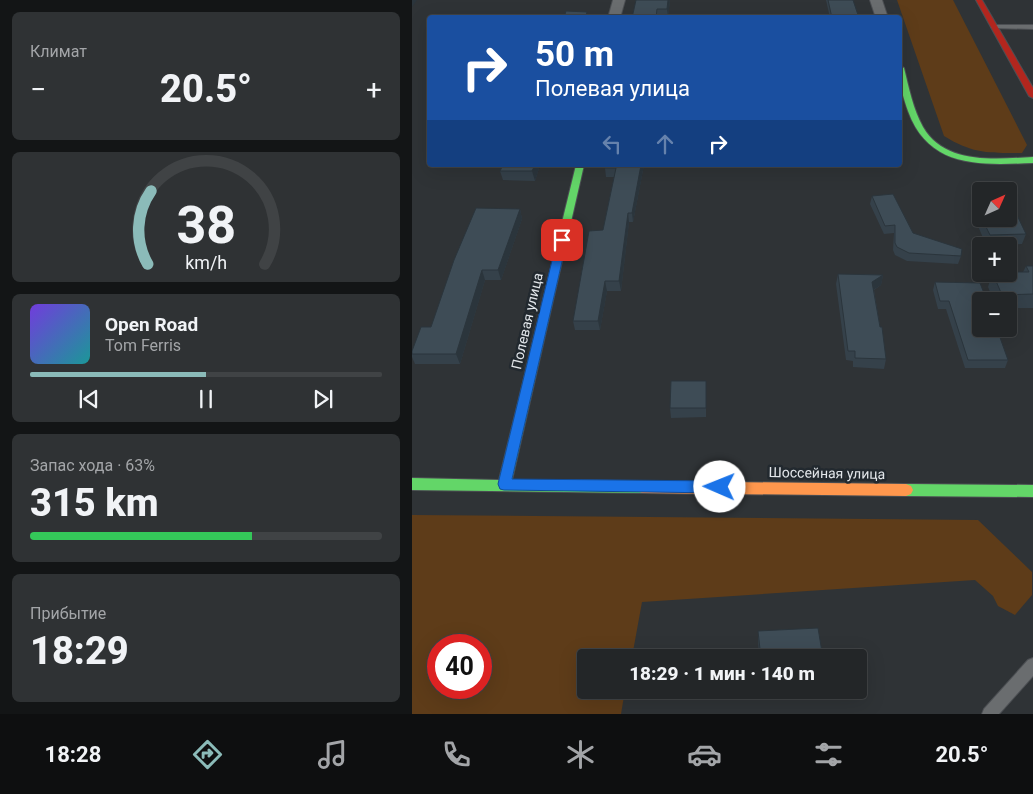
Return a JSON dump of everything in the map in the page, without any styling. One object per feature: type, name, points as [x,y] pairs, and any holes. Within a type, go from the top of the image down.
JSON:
[{"type":"street","points":[[615,15],[619,0]]},
{"type":"street","points":[[876,0],[881,15]]},
{"type":"street","points":[[979,0],[1032,96]]},
{"type":"street","points":[[902,74],[921,131],[937,149],[963,160],[1032,160]]},
{"type":"street","name":"Полевая улица","points":[[504,484],[580,167]]},
{"type":"street","name":"Шоссейная улица","points":[[412,484],[1032,491]]},
{"type":"lane","points":[[994,26],[1032,27]]},
{"type":"lane","points":[[989,714],[1032,666]]},
{"type":"shaded area","points":[[897,0],[953,0],[1027,145],[1022,153],[982,151],[964,146],[944,136]]},
{"type":"shaded area","points":[[412,515],[978,520],[1032,572],[1032,595],[1015,615],[998,606],[993,596],[975,580],[642,602],[633,649],[577,649],[577,699],[624,699],[621,714],[412,714]]},
{"type":"building","points":[[636,0],[668,0],[667,9],[657,9],[656,15],[633,15]]},
{"type":"building","points":[[828,0],[853,0],[858,15],[831,15]]},
{"type":"building","points":[[566,11],[587,12],[586,15],[565,15]]},
{"type":"building","points":[[502,167],[534,167],[532,171],[500,171]]},
{"type":"building","points":[[641,167],[632,213],[628,213],[619,281],[605,281],[598,321],[573,321],[589,231],[603,230],[616,168],[605,168]]},
{"type":"building","points":[[893,194],[913,233],[962,249],[961,256],[909,253],[897,247],[895,243],[895,225],[885,226],[872,196]]},
{"type":"building","points":[[476,208],[520,209],[498,270],[482,270],[456,354],[412,354],[421,327],[431,327],[454,260]]},
{"type":"building","points":[[1017,215],[1026,234],[990,235],[986,228],[1017,228]]},
{"type":"building","points":[[1026,266],[1033,266],[1033,294],[1017,295],[1017,292],[1001,292],[996,282],[1017,282],[1017,272],[1029,272]]},
{"type":"building","points":[[838,274],[883,275],[872,282],[880,327],[882,327],[886,359],[855,358],[855,351],[848,351]]},
{"type":"building","points":[[935,282],[980,283],[984,292],[972,292],[972,337],[1000,337],[1008,360],[968,360],[949,301],[940,301]]},
{"type":"building","points":[[671,381],[706,381],[706,408],[670,408]]},
{"type":"building","points":[[818,628],[822,649],[760,649],[758,631]]},
{"type":"traffic: fast","points":[[902,75],[917,123],[931,142],[943,151],[971,160],[1033,160]]},
{"type":"traffic: fast","points":[[504,484],[580,167]]},
{"type":"traffic: fast","points":[[412,484],[642,487]]},
{"type":"traffic: fast","points":[[906,490],[1033,491]]},
{"type":"traffic: slow","points":[[642,487],[906,490]]},
{"type":"traffic: jam","points":[[979,0],[1033,96]]},
{"type":"route","points":[[562,240],[504,484],[720,487]]}]
